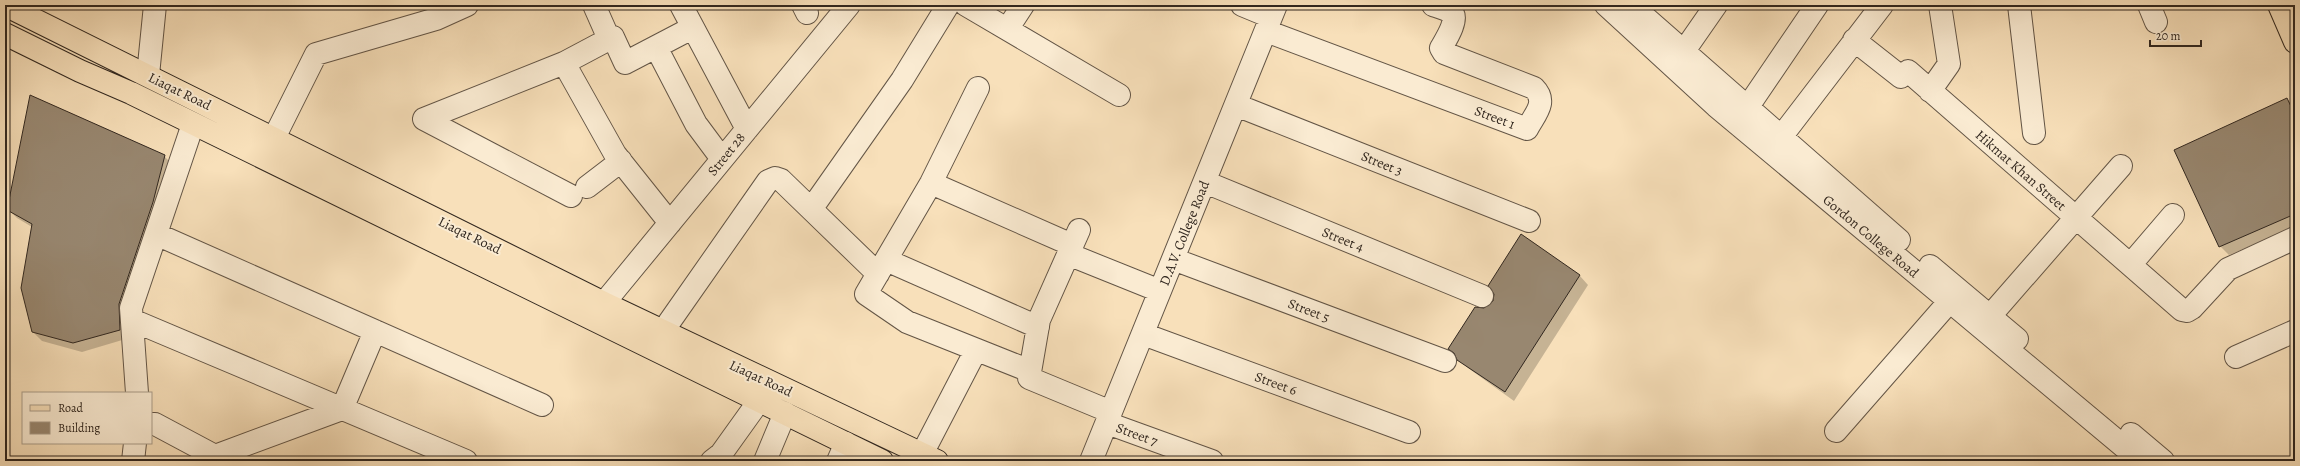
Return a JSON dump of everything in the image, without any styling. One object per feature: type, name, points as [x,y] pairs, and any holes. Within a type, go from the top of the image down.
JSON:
[{"type":"main road","name":"Liaqat Road","points":[[5,5],[604,303],[929,458]]},
{"type":"main road","points":[[2279,5],[2295,42]]},
{"type":"main road","name":"Liaqat Road","points":[[5,34],[193,124],[785,413],[842,452],[882,461]]},
{"type":"street","points":[[148,75],[155,5]]},
{"type":"street","points":[[274,138],[316,54],[427,13],[467,5]]},
{"type":"street","points":[[594,5],[609,39]]},
{"type":"street","points":[[681,5],[747,129]]},
{"type":"street","name":"Street 28","points":[[604,303],[848,5]]},
{"type":"street","points":[[812,208],[902,80],[948,5]]},
{"type":"street","points":[[966,5],[1008,28],[1119,95]]},
{"type":"street","points":[[1008,28],[1023,5]]},
{"type":"street","points":[[1242,5],[1271,18]]},
{"type":"street","name":"Street 1","points":[[1271,18],[1527,129],[1541,102],[1541,94],[1534,88],[1444,53],[1441,48],[1455,16],[1452,13],[1433,5]]},
{"type":"street","name":"Gordon College Road","points":[[1606,5],[1716,106],[2141,461]]},
{"type":"street","name":"Gordon College Road","points":[[1631,5],[1747,108],[1990,316],[2163,461]]},
{"type":"street","points":[[1684,51],[1716,5]]},
{"type":"street","points":[[1747,108],[1817,5]]},
{"type":"street","points":[[1781,137],[1882,5]]},
{"type":"street","points":[[1930,91],[1949,64],[1940,5]]},
{"type":"street","points":[[2019,5],[2034,133]]},
{"type":"street","name":"D.A.V. College Road","points":[[1091,461],[1271,18]]},
{"type":"street","points":[[621,161],[579,191],[424,119],[564,63],[613,37],[625,63],[692,28]]},
{"type":"street","name":"Hikmat Khan Street","points":[[1854,40],[1901,77],[1908,71],[2182,310],[2187,311],[2192,308],[2228,269],[2295,238]]},
{"type":"street","points":[[656,47],[696,124],[722,159]]},
{"type":"street","points":[[564,63],[621,161],[670,223]]},
{"type":"street","points":[[978,88],[931,183],[866,294],[907,322],[1030,371],[1038,327],[1073,243]]},
{"type":"street","name":"Street 3","points":[[1236,104],[1529,221]]},
{"type":"street","points":[[137,392],[131,308],[193,124]]},
{"type":"street","points":[[1990,316],[2121,166]]},
{"type":"street","points":[[663,331],[768,182],[775,178],[782,180],[812,208],[882,267],[1038,327]]},
{"type":"street","name":"Street 4","points":[[1205,182],[1482,296]]},
{"type":"street","points":[[931,183],[1073,243],[1160,291]]},
{"type":"street","points":[[2131,264],[2174,216]]},
{"type":"street","points":[[156,234],[542,405]]},
{"type":"street","name":"Street 5","points":[[1173,260],[1446,361]]},
{"type":"street","points":[[1836,432],[1949,302]]},
{"type":"street","points":[[132,320],[466,461]]},
{"type":"street","points":[[152,424],[155,424],[216,458],[342,409],[375,331]]},
{"type":"street","points":[[2236,357],[2295,331]]},
{"type":"street","name":"Street 6","points":[[1143,334],[1409,432]]},
{"type":"street","points":[[929,458],[976,350]]},
{"type":"street","name":"Street 7","points":[[1030,371],[1029,378],[1109,418],[1212,461]]},
{"type":"street","points":[[712,461],[721,454],[759,401]]},
{"type":"street","points":[[765,461],[785,413]]},
{"type":"street","points":[[133,461],[135,444]]},
{"type":"building","points":[[30,95],[165,155],[153,202],[119,304],[120,330],[73,343],[32,332],[21,288],[32,224],[7,210]]},
{"type":"building","points":[[2287,98],[2295,115],[2295,214],[2219,247],[2174,150]]},
{"type":"building","points":[[1521,234],[1580,275],[1505,392],[1457,360],[1454,353],[1448,349],[1475,307],[1484,308],[1493,301],[1494,294],[1488,286]]}]
